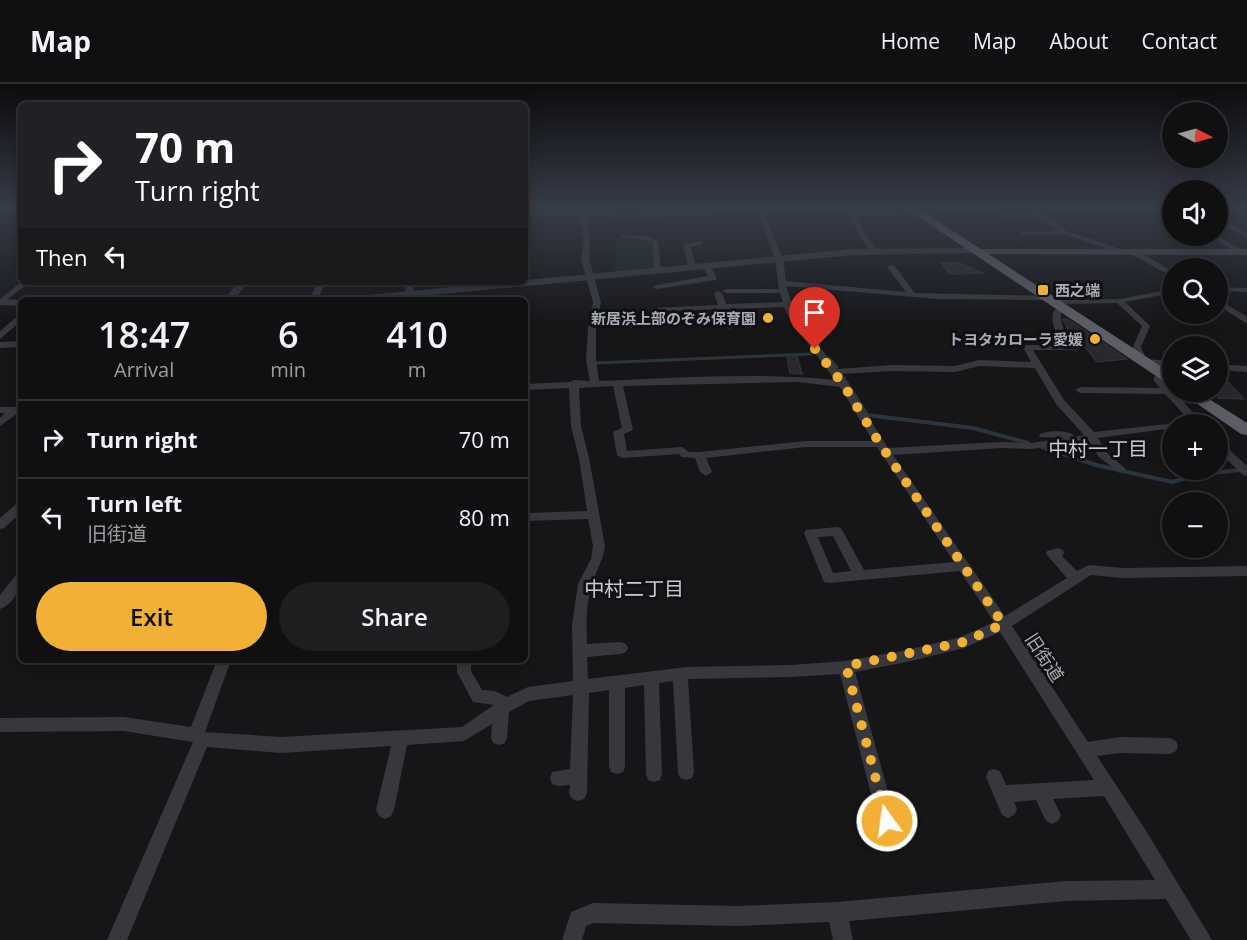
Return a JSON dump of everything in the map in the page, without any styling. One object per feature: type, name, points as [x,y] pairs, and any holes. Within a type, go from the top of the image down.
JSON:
[{"type":"highway","points":[[969,247],[1142,361],[1162,377]]},
{"type":"highway","points":[[1204,402],[1247,430]]},
{"type":"main road","points":[[975,251],[1244,252]]},
{"type":"street","points":[[586,247],[585,259],[597,302],[592,329],[591,360],[595,383]]},
{"type":"street","points":[[656,247],[658,270]]},
{"type":"street","points":[[687,247],[692,267]]},
{"type":"street","name":"旧街道","points":[[774,247],[779,259],[784,293],[804,332],[843,384],[883,448],[1003,624],[1108,787],[1202,940]]},
{"type":"street","points":[[872,247],[875,251]]},
{"type":"street","points":[[1113,247],[1127,251],[1162,269]]},
{"type":"street","points":[[528,284],[875,251],[975,251]]},
{"type":"street","points":[[706,266],[721,290],[729,326]]},
{"type":"street","points":[[891,267],[912,294]]},
{"type":"street","points":[[657,287],[713,278]]},
{"type":"street","points":[[0,302],[22,285]]},
{"type":"street","points":[[231,297],[241,285]]},
{"type":"street","points":[[409,297],[517,285]]},
{"type":"street","points":[[1228,289],[1247,290]]},
{"type":"street","points":[[721,290],[912,294],[1053,303],[1119,301],[1162,293]]},
{"type":"street","points":[[653,310],[724,306],[784,293]]},
{"type":"street","points":[[1119,301],[1146,326],[1137,347],[1142,361],[1162,363]]},
{"type":"street","points":[[0,302],[18,303]]},
{"type":"street","points":[[1053,303],[1060,331],[1072,348],[1029,347],[1028,349],[1060,402],[1091,436],[1103,455],[1120,469]]},
{"type":"street","points":[[1228,308],[1247,321]]},
{"type":"street","points":[[0,336],[18,319]]},
{"type":"street","points":[[0,345],[18,344]]},
{"type":"street","points":[[834,372],[893,368],[956,369],[979,363],[1038,365]]},
{"type":"street","points":[[1228,368],[1247,369]]},
{"type":"street","points":[[528,387],[574,383],[798,379],[843,384]]},
{"type":"street","points":[[617,382],[628,430],[618,432],[622,455],[682,450],[686,455],[699,455],[806,444],[883,448],[1031,446],[1162,426]]},
{"type":"street","points":[[558,778],[578,784],[581,687],[579,625],[585,584],[597,559],[599,546],[584,458],[576,426],[574,383]]},
{"type":"street","points":[[1080,390],[1162,383]]},
{"type":"street","points":[[0,410],[18,410]]},
{"type":"street","points":[[0,423],[18,410]]},
{"type":"street","points":[[1044,435],[1091,436]]},
{"type":"street","points":[[1228,454],[1247,472]]},
{"type":"street","points":[[699,455],[706,472]]},
{"type":"street","points":[[528,517],[592,515]]},
{"type":"street","points":[[0,525],[10,516]]},
{"type":"street","points":[[1058,553],[1052,554],[1076,579]]},
{"type":"street","points":[[860,575],[963,566]]},
{"type":"street","points":[[0,725],[124,724],[199,737],[281,745],[464,734],[528,694],[680,674],[846,666],[964,642],[1003,624],[1089,570],[1123,573],[1247,571]]},
{"type":"street","points":[[0,604],[18,583]]},
{"type":"street","points":[[580,651],[621,648]]},
{"type":"street","points":[[117,940],[199,737],[223,663]]},
{"type":"street","points":[[464,663],[464,672],[478,697],[495,698],[504,707]]},
{"type":"street","points":[[846,666],[887,821]]},
{"type":"street","points":[[680,674],[686,772]]},
{"type":"street","points":[[651,678],[654,774]]},
{"type":"street","points":[[617,683],[617,766]]},
{"type":"street","points":[[499,738],[504,707]]},
{"type":"street","points":[[385,810],[401,737]]},
{"type":"street","points":[[1084,750],[1120,745],[1170,746]]},
{"type":"street","points":[[994,777],[1005,802],[1041,792],[1108,787]]},
{"type":"street","points":[[1041,792],[1052,815]]},
{"type":"street","points":[[572,940],[578,919],[593,913],[738,916],[837,912],[1066,891],[1172,889]]},
{"type":"street","points":[[837,912],[843,940]]},
{"type":"shaded area","points":[[617,247],[653,247],[655,269],[615,273]]},
{"type":"building","points":[[941,263],[959,263],[983,273],[950,274]]},
{"type":"building","name":"トヨタカローラ愛媛","points":[[1063,319],[1067,319],[1127,359],[1097,362],[1086,348],[1072,338]]},
{"type":"building","points":[[787,356],[797,356],[802,374],[790,373]]},
{"type":"building","points":[[1228,382],[1244,399],[1228,398]]},
{"type":"waterway","points":[[596,363],[811,354]]},
{"type":"waterway","points":[[829,358],[837,367]]},
{"type":"waterway","points":[[840,372],[862,406]]},
{"type":"waterway","points":[[861,405],[867,415],[973,428],[1028,443]]},
{"type":"waterway","points":[[1042,447],[1096,465],[1172,482],[1202,474],[1240,470]]},
{"type":"place","name":"西之端","points":[[1043,290]]},
{"type":"place","name":"新居浜上部のぞみ保育園","points":[[768,318]]},
{"type":"place","name":"トヨタカローラ愛媛","points":[[1095,339]]},
{"type":"district","name":"中村一丁目","points":[[1098,448]]},
{"type":"district","name":"中村二丁目","points":[[634,588]]},
{"type":"route","points":[[815,349],[843,384],[880,444],[1003,624],[964,642],[907,656],[846,666],[887,821]]}]
